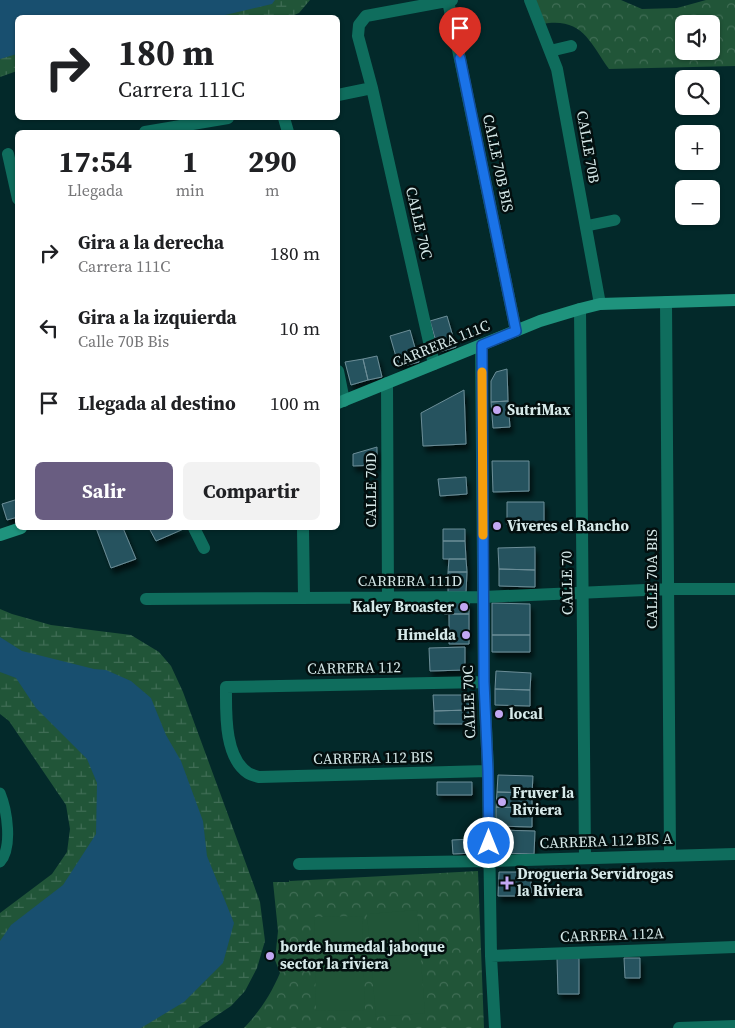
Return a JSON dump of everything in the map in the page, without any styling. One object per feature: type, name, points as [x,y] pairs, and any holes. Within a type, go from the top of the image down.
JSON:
[{"type":"main road","name":"CARRERA 111C","points":[[341,402],[516,331],[580,309],[600,304],[735,300]]},
{"type":"main road","points":[[0,535],[15,530]]},
{"type":"street","name":"CALLE 70C","points":[[434,364],[372,88],[358,36],[359,25],[366,16],[450,0]]},
{"type":"street","name":"CALLE 70B BIS","points":[[450,0],[516,331]]},
{"type":"street","name":"CALLE 70B","points":[[530,0],[557,70],[600,304]]},
{"type":"street","points":[[550,51],[571,46]]},
{"type":"street","points":[[340,95],[372,88]]},
{"type":"street","points":[[175,130],[191,129],[221,120]]},
{"type":"street","points":[[9,154],[15,183]]},
{"type":"street","name":"CALLE 70A BIS","points":[[666,302],[670,855]]},
{"type":"street","name":"CALLE 70","points":[[580,309],[585,857]]},
{"type":"street","name":"CALLE 70C","points":[[482,345],[484,682],[488,771],[491,956],[495,1028]]},
{"type":"street","name":"CALLE 70D","points":[[387,383],[388,597]]},
{"type":"street","points":[[195,530],[204,548]]},
{"type":"street","points":[[303,530],[304,597]]},
{"type":"street","name":"CARRERA 111D","points":[[146,599],[483,597],[668,589],[735,589]]},
{"type":"street","name":"CARRERA 112","points":[[259,777],[248,774],[240,765],[231,748],[226,720],[226,687],[484,682]]},
{"type":"street","name":"CARRERA 112 BIS","points":[[259,777],[488,771]]},
{"type":"street","name":"CARRERA 112 BIS A","points":[[299,864],[735,854]]},
{"type":"street","name":"CARRERA 112A","points":[[491,956],[735,947]]},
{"type":"street","points":[[679,1028],[735,1026]]},
{"type":"lane","points":[[586,226],[615,220]]},
{"type":"lane","points":[[0,793],[9,831],[4,858],[0,862]]},
{"type":"green space","points":[[0,0],[310,0],[299,13],[294,15],[15,15],[15,72],[0,77]]},
{"type":"green space","points":[[535,0],[621,0],[642,9],[677,8],[706,0],[735,0],[735,66],[609,69],[583,33],[567,24],[542,24]]},
{"type":"green space","points":[[0,609],[51,625],[131,635],[159,652],[171,666],[183,692],[260,902],[265,941],[257,968],[245,991],[231,1006],[198,1028],[0,1028],[0,913],[52,874],[67,852],[70,829],[66,805],[9,721],[0,714]]},
{"type":"green space","points":[[478,871],[484,1028],[244,1028],[265,1002],[280,973],[275,960],[278,931],[273,882]]},
{"type":"green space","points":[[417,910],[425,1013],[376,1017],[367,914]]},
{"type":"green space","points":[[362,916],[365,1010],[316,1011],[314,917]]},
{"type":"water","points":[[0,0],[275,0],[272,4],[225,15],[15,15],[15,55],[0,59]]},
{"type":"water","points":[[0,637],[22,651],[94,669],[106,670],[131,681],[151,698],[166,735],[181,761],[203,821],[207,856],[234,923],[223,963],[184,1002],[141,1028],[0,1028],[0,941],[11,925],[63,885],[96,834],[97,783],[87,759],[36,708],[16,678],[0,672]]},
{"type":"building","points":[[447,316],[456,347],[439,352],[430,321]]},
{"type":"building","points":[[410,330],[419,362],[399,367],[390,336]]},
{"type":"building","points":[[377,356],[382,377],[368,380],[363,359]]},
{"type":"building","points":[[363,359],[368,380],[351,385],[345,362]]},
{"type":"building","points":[[507,369],[508,401],[491,402],[491,381],[496,372]]},
{"type":"building","points":[[464,390],[466,444],[423,446],[421,413]]},
{"type":"building","points":[[508,401],[510,427],[493,428],[491,402]]},
{"type":"building","points":[[377,447],[377,465],[353,466],[353,454]]},
{"type":"building","points":[[492,461],[529,461],[529,491],[493,492]]},
{"type":"building","points":[[466,477],[467,494],[440,496],[438,479]]},
{"type":"building","points":[[15,500],[15,518],[7,520],[2,504]]},
{"type":"building","points":[[507,502],[544,502],[544,525],[507,525]]},
{"type":"building","points":[[443,529],[465,529],[465,541],[443,541]]},
{"type":"building","points":[[97,530],[124,530],[136,559],[111,568]]},
{"type":"building","points":[[150,530],[181,530],[156,541]]},
{"type":"building","points":[[443,541],[465,541],[466,559],[443,559]]},
{"type":"building","points":[[535,547],[535,570],[499,569],[498,548]]},
{"type":"building","points":[[449,559],[466,559],[467,572],[448,572]]},
{"type":"building","points":[[499,569],[535,570],[535,587],[499,586]]},
{"type":"building","points":[[448,572],[467,572],[466,592],[448,592]]},
{"type":"building","points":[[444,600],[469,601],[469,614],[444,614]]},
{"type":"building","points":[[492,603],[530,604],[530,635],[492,635]]},
{"type":"building","points":[[449,614],[469,614],[469,644],[449,644]]},
{"type":"building","points":[[492,635],[530,635],[530,652],[492,652]]},
{"type":"building","points":[[465,647],[465,670],[430,671],[429,648]]},
{"type":"building","points":[[496,671],[531,673],[530,690],[495,689]]},
{"type":"building","points":[[495,689],[530,690],[530,706],[495,705]]},
{"type":"building","points":[[433,695],[469,695],[469,710],[434,711]]},
{"type":"building","points":[[469,710],[469,724],[434,724],[434,711]]},
{"type":"building","points":[[498,775],[533,776],[532,793],[497,792]]},
{"type":"building","points":[[437,782],[472,782],[472,795],[437,795]]},
{"type":"building","points":[[497,792],[532,793],[532,808],[496,807]]},
{"type":"building","points":[[496,807],[532,808],[532,827],[496,826]]},
{"type":"building","points":[[497,830],[535,831],[534,854],[497,853]]},
{"type":"building","points":[[472,839],[473,853],[453,854],[452,840]]},
{"type":"building","points":[[499,872],[531,872],[531,896],[498,896]]},
{"type":"building","points":[[557,958],[579,958],[579,994],[558,994]]},
{"type":"building","points":[[624,958],[640,958],[640,978],[625,978]]},
{"type":"slow traffic","points":[[482,372],[483,535]]},
{"type":"place","name":"SutriMax","points":[[497,410]]},
{"type":"place","name":"Viveres el Rancho","points":[[497,526]]},
{"type":"place","name":"Kaley Broaster","points":[[464,607]]},
{"type":"place","name":"Himelda","points":[[466,635]]},
{"type":"place","name":"local","points":[[499,714]]},
{"type":"place","name":"Fruver la Riviera","points":[[502,802]]},
{"type":"place","name":"Drogueria Servidrogas la Riviera","points":[[507,883]]},
{"type":"place","name":"borde humedal jaboque sector la riviera","points":[[270,956]]},
{"type":"route","points":[[460,58],[516,331],[482,345],[484,682],[489,843]]}]
